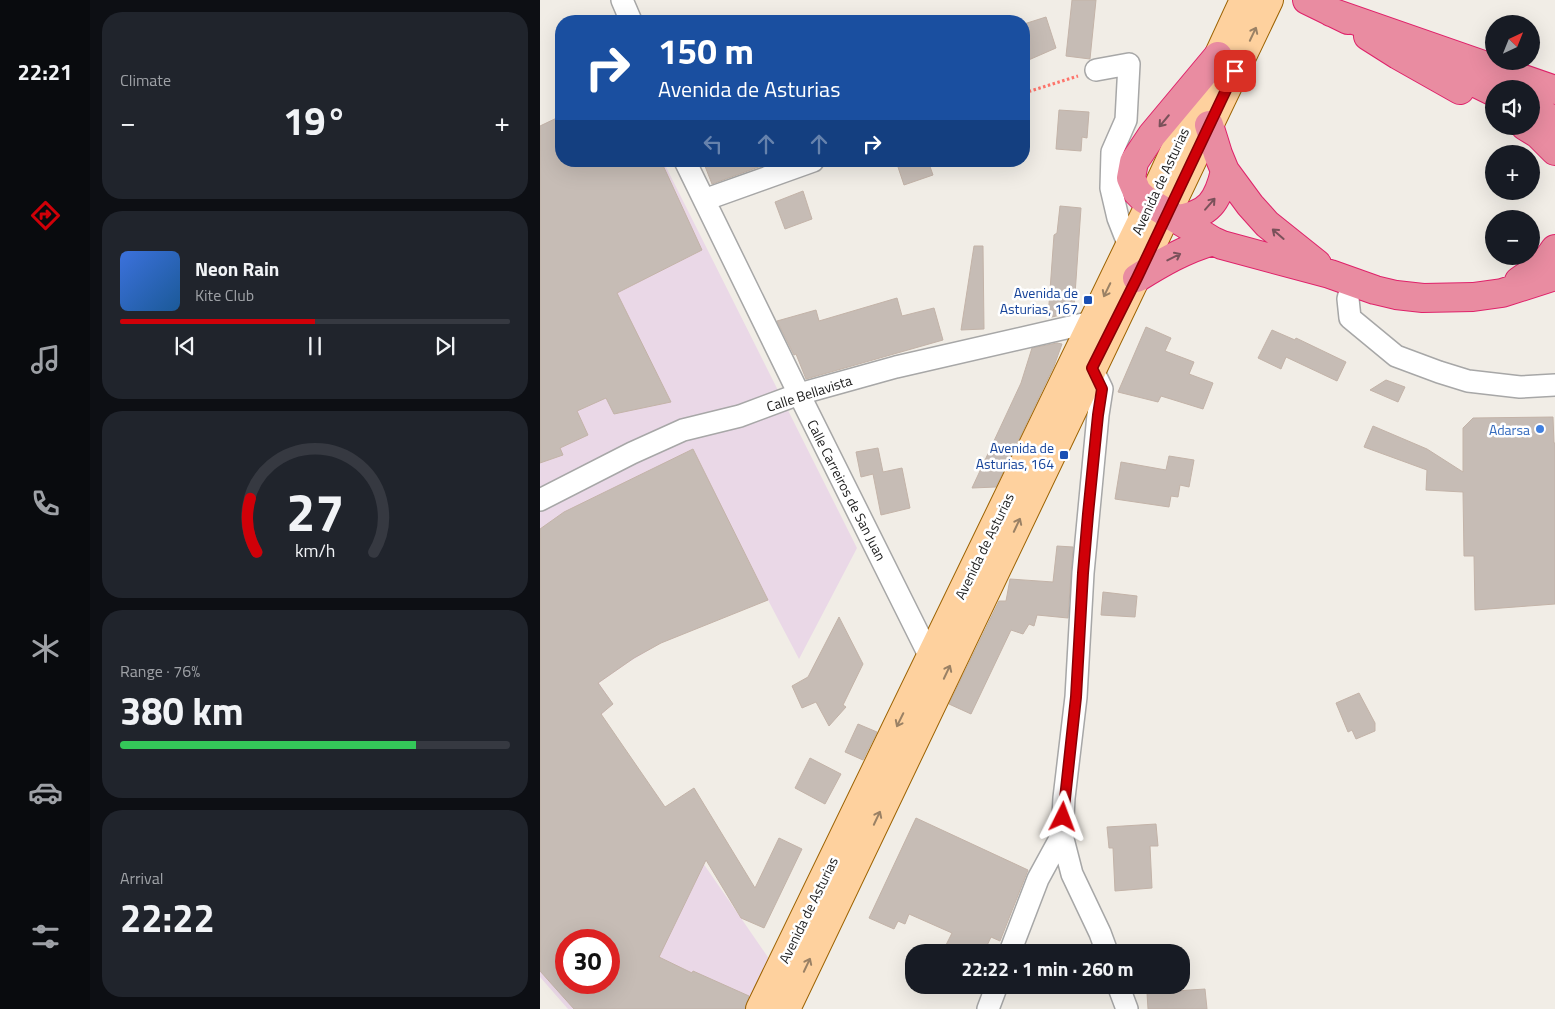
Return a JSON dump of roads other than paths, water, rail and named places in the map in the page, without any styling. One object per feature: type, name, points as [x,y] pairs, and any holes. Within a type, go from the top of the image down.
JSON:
[{"type":"highway","points":[[1307,0],[1485,88]]},
{"type":"highway","points":[[1331,12],[1555,90]]},
{"type":"highway","points":[[1331,12],[1398,55],[1485,103]]},
{"type":"highway","points":[[1218,56],[1152,135],[1134,162],[1132,178],[1140,196],[1213,241],[1396,295],[1424,298],[1502,293],[1555,276]]},
{"type":"highway","points":[[1540,114],[1555,120]]},
{"type":"highway","points":[[1209,125],[1225,171],[1250,205],[1286,241],[1341,278]]},
{"type":"highway","points":[[1539,135],[1555,151]]},
{"type":"highway","points":[[1165,212],[1200,214],[1212,203],[1220,191],[1225,171]]},
{"type":"highway","points":[[1137,278],[1172,257],[1198,245],[1213,241]]},
{"type":"highway","points":[[1502,293],[1545,263],[1555,249]]},
{"type":"main road","points":[[1218,56],[1244,0]]},
{"type":"main road","name":"Avenida de Asturias","points":[[786,1009],[1092,368],[1137,278],[1165,212],[1269,0]]},
{"type":"main road","name":"Avenida de Asturias","points":[[760,1009],[1129,246],[1165,212]]},
{"type":"street","points":[[622,0],[628,15]]},
{"type":"street","points":[[1096,70],[1129,64],[1126,120],[1112,152],[1111,188],[1118,218],[1129,246]]},
{"type":"street","name":"Calle Carreiros de San Juan","points":[[688,167],[930,656]]},
{"type":"street","points":[[704,200],[796,167]]},
{"type":"street","points":[[1341,278],[1348,298],[1350,318],[1396,356],[1468,381],[1520,387],[1555,385]]},
{"type":"street","name":"Calle Bellavista","points":[[540,500],[632,453],[683,430],[740,416],[799,394],[896,367],[1092,322]]},
{"type":"street","points":[[1092,368],[1102,389],[1083,573],[1076,697],[1064,798],[1062,835],[1072,874],[1104,944]]},
{"type":"street","points":[[1013,944],[1038,879],[1062,835]]},
{"type":"street","points":[[988,1009],[994,994]]},
{"type":"street","points":[[1121,994],[1127,1009]]},
{"type":"place","name":"Avenida de Asturias, 167","points":[[1088,300]]},
{"type":"place","name":"Adarsa","points":[[1540,429]]},
{"type":"place","name":"Avenida de Asturias, 164","points":[[1064,455]]}]
